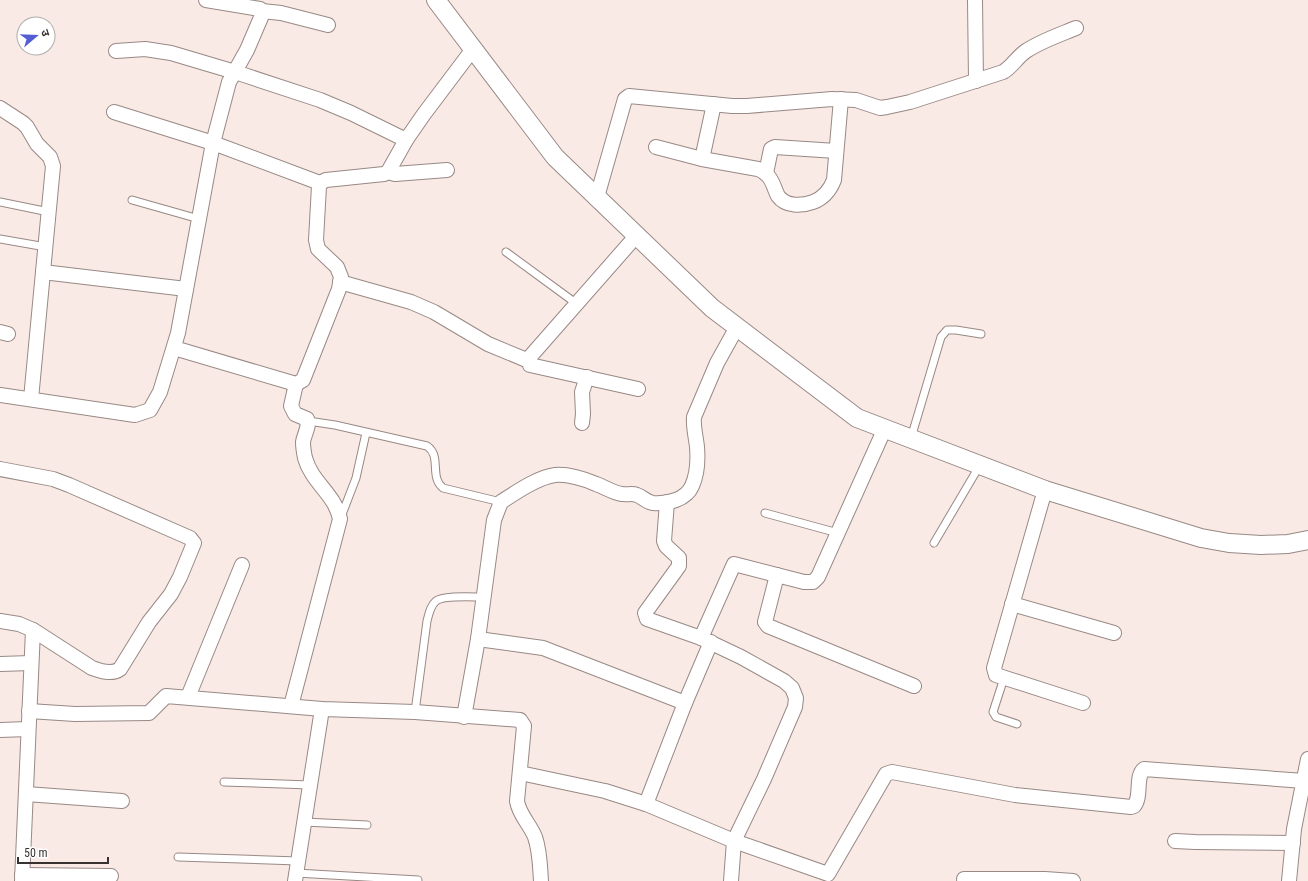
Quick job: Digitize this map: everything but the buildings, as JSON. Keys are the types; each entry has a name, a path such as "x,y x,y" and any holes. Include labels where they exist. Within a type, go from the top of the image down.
{"street":[{"path":"206,0 260,9 262,11 281,13 328,26"},
{"path":"436,0 555,157 712,308 857,418 1045,490 1201,538 1261,545 1288,544 1308,540"},
{"path":"975,0 976,81"},
{"path":"0,395 135,415 142,414 150,410 160,392 168,362 174,348 213,143 229,82 247,50 262,15 262,11"},
{"path":"596,196 626,97 632,96 746,106 841,99 856,100 880,108 887,107 910,102 1003,72 1008,69 1018,56 1026,51 1076,28"},
{"path":"116,51 146,49 171,53 235,72 326,103 351,113 406,140"},
{"path":"388,172 406,140 473,49"},
{"path":"656,147 702,159 758,169 766,173 779,197 785,202 799,205 808,204 825,195 831,188 834,180 841,99"},
{"path":"702,159 714,104"},
{"path":"0,108 23,123 32,134 37,144 52,161 53,166 31,399"},
{"path":"114,112 213,143 320,183 326,180 384,174 388,172 396,174 447,170"},
{"path":"766,173 771,149 775,147 836,151"},
{"path":"174,348 299,384 304,378 341,277 337,267 318,249 316,240 320,183"},
{"path":"529,361 637,235"},
{"path":"43,272 186,289"},
{"path":"340,282 411,302 434,312 488,344 529,361 530,365 638,389"},
{"path":"464,717 478,639 494,520 500,502 525,487 554,475 565,475 595,484 623,495 629,494 639,496 652,503 680,499 687,494 692,487 695,475 697,448 693,424 694,417 717,363 737,326"},
{"path":"582,423 582,392 587,377"},
{"path":"291,706 340,519 335,503 322,488 310,470 305,456 303,443 308,421 307,419 295,414 291,406 296,384"},
{"path":"646,804 685,703 734,564 804,582 813,582 818,577 885,428"},
{"path":"0,469 53,479 69,485 190,538 194,543 180,577 171,594 149,622 120,669 117,671 102,671 92,668 32,630 19,624 0,621"},
{"path":"1045,490 994,668 996,675 1083,703"},
{"path":"667,502 664,541 666,546 679,558 679,566 645,613 645,617 706,640 784,681 792,688 796,698 795,708 764,779 734,841 731,881"},
{"path":"188,697 242,565"},
{"path":"777,575 766,622 768,626 914,686"},
{"path":"1012,604 1114,633"},
{"path":"32,630 22,878 111,876"},
{"path":"478,639 543,648 685,703"},
{"path":"0,664 31,663"},
{"path":"29,711 75,714 149,713 166,696 322,709 415,712 522,721 524,726 517,801 520,811 537,843 541,881"},
{"path":"296,872 322,709"},
{"path":"0,730 28,729"},
{"path":"1289,881 1294,829 1308,759"},
{"path":"520,773 605,791 646,804 734,841 828,874 886,774 892,772 1015,795 1131,807 1137,802 1140,773 1144,769 1304,781"},
{"path":"26,794 122,801"},
{"path":"1175,840 1195,842 1293,843"},
{"path":"964,879 1073,881"}],"lane":[{"path":"132,200 199,218"},
{"path":"0,202 49,212"},
{"path":"0,239 46,247"},
{"path":"506,252 577,304"},
{"path":"911,438 941,337 947,330 981,334"},
{"path":"308,421 335,425 427,446 432,450 438,484 443,488 500,502"},
{"path":"340,519 356,478 366,433"},
{"path":"934,543 980,465"},
{"path":"765,513 838,533"},
{"path":"415,712 427,621 431,608 436,600 445,598 483,597"},
{"path":"1004,678 993,712 996,717 1017,724"},
{"path":"224,782 310,785"},
{"path":"304,822 367,825"},
{"path":"178,857 296,872 418,880"}]}
